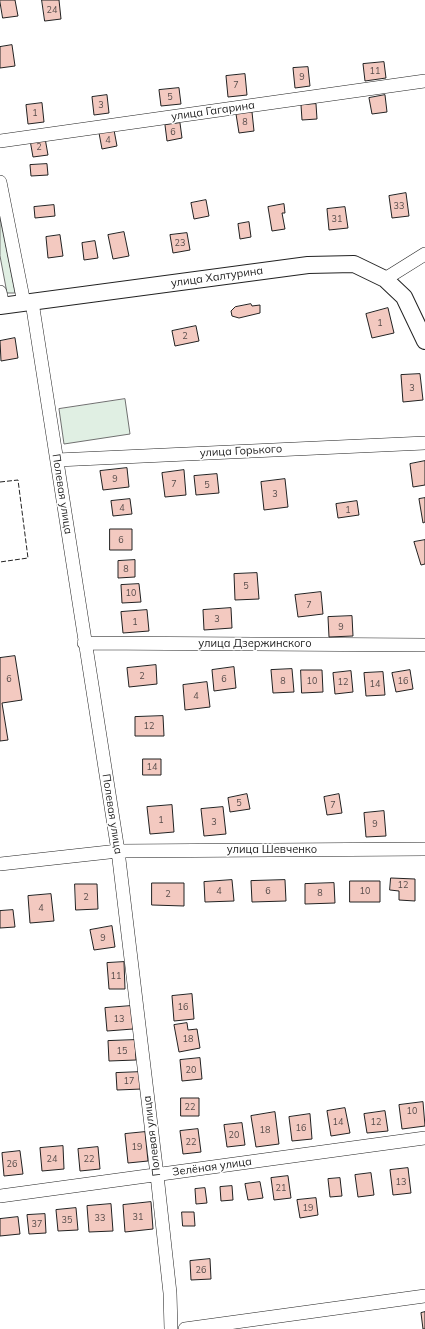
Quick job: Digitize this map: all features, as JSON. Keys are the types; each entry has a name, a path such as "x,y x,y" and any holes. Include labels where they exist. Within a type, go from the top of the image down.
{"main road":[{"name":"улица Халтурина","path":"1,301 28,302 308,265 354,264 385,279 404,297 425,341"}],"street":[{"name":"улица Гагарина","path":"0,141 425,81"},
{"name":"Полевая улица","path":"0,182 28,302 57,460 84,643 118,851 170,1293 171,1329"},
{"path":"385,279 425,254"},
{"name":"улица Горького","path":"57,460 425,443"},
{"name":"улица Дзержинского","path":"84,643 425,646"},
{"name":"улица Шевченко","path":"0,864 118,851 425,849"},
{"name":"Зелёная улица","path":"0,1196 425,1138"},
{"path":"185,1329 425,1296"}],"green space":[{"path":"0,218 15,293 7,293 0,256"},
{"path":"125,399 130,434 64,444 59,409"}],"building":[{"path":"0,0 15,0 18,16 3,18"},
{"path":"42,0 59,0 61,19 45,21"},
{"path":"12,45 15,66 0,68 0,47"},
{"path":"384,62 386,78 365,81 363,64"},
{"path":"308,67 310,86 295,88 293,68"},
{"path":"245,74 247,95 228,97 226,76"},
{"path":"179,88 181,104 161,106 159,90"},
{"path":"107,95 109,113 94,115 92,97"},
{"path":"385,95 387,112 372,114 369,98"},
{"path":"42,103 44,122 28,124 26,105"},
{"path":"316,104 317,119 302,120 301,105"},
{"path":"252,112 254,131 239,133 236,114"},
{"path":"180,123 182,138 167,141 165,125"},
{"path":"114,130 117,146 102,149 99,133"},
{"path":"45,138 48,155 33,157 30,140"},
{"path":"47,164 48,175 31,176 30,165"},
{"path":"406,193 409,216 392,218 389,196"},
{"path":"206,200 209,216 194,219 191,203"},
{"path":"284,204 285,213 282,213 285,229 272,231 268,207"},
{"path":"54,205 55,216 35,218 34,207"},
{"path":"345,207 348,228 329,230 327,209"},
{"path":"249,222 251,237 240,239 238,224"},
{"path":"124,232 129,256 113,259 108,235"},
{"path":"187,233 190,250 173,253 170,235"},
{"path":"60,235 63,256 48,258 46,237"},
{"path":"95,241 98,258 84,260 82,243"},
{"path":"251,304 252,306 260,305 260,313 239,318 232,316 231,311 235,307"},
{"path":"388,308 394,333 372,338 366,314"},
{"path":"196,326 199,341 175,346 172,331"},
{"path":"15,338 18,358 1,361 0,341"},
{"path":"420,374 423,400 403,402 401,375"},
{"path":"425,461 425,485 413,487 410,464"},
{"path":"127,468 129,487 103,490 100,471"},
{"path":"184,470 186,495 165,497 162,473"},
{"path":"217,474 219,493 196,495 194,476"},
{"path":"285,479 288,507 264,510 261,482"},
{"path":"425,498 425,522 423,523 419,499"},
{"path":"130,499 132,514 113,516 111,501"},
{"path":"357,501 359,515 338,518 336,504"},
{"path":"110,529 132,529 132,550 110,550"},
{"path":"425,540 425,564 421,565 414,542"},
{"path":"135,560 135,577 118,578 118,561"},
{"path":"257,573 259,599 235,600 234,574"},
{"path":"139,584 141,602 122,603 121,585"},
{"path":"321,592 323,614 298,617 295,595"},
{"path":"231,608 232,628 204,630 203,610"},
{"path":"147,610 149,631 123,633 121,612"},
{"path":"352,616 353,636 329,637 328,617"},
{"path":"15,656 22,700 2,703 8,740 0,741 0,658"},
{"path":"156,665 157,684 129,687 127,668"},
{"path":"234,667 236,688 214,691 212,670"},
{"path":"292,669 294,692 273,693 271,670"},
{"path":"301,670 322,670 323,692 302,693"},
{"path":"410,670 413,689 396,692 392,673"},
{"path":"351,671 353,692 335,694 333,673"},
{"path":"383,672 385,695 366,696 364,673"},
{"path":"207,682 210,707 185,710 183,685"},
{"path":"163,716 164,736 135,736 135,717"},
{"path":"143,759 161,759 161,775 143,775"},
{"path":"247,794 250,809 230,812 228,798"},
{"path":"339,794 342,813 327,815 324,797"},
{"path":"172,805 174,832 150,834 147,807"},
{"path":"223,807 226,834 204,836 201,809"},
{"path":"384,811 386,836 366,837 364,813"},
{"path":"391,878 415,879 415,901 399,900 399,891 390,890"},
{"path":"232,880 234,901 205,902 204,882"},
{"path":"285,880 286,901 252,902 251,881"},
{"path":"350,881 380,881 380,902 350,902"},
{"path":"152,883 184,883 184,906 152,905"},
{"path":"334,883 335,903 305,904 305,884"},
{"path":"75,884 97,884 98,909 76,910"},
{"path":"51,894 54,921 30,923 28,896"},
{"path":"13,910 15,927 0,928 0,911"},
{"path":"112,926 115,947 94,950 90,930"},
{"path":"124,962 125,989 109,989 107,963"},
{"path":"192,994 194,1019 174,1021 172,996"},
{"path":"131,1006 133,1029 107,1031 105,1008"},
{"path":"187,1023 188,1030 197,1029 200,1048 179,1052 174,1025"},
{"path":"135,1040 136,1060 109,1061 108,1041"},
{"path":"200,1058 202,1079 182,1081 180,1060"},
{"path":"141,1072 142,1089 117,1090 116,1073"},
{"path":"181,1098 199,1098 199,1116 181,1116"},
{"path":"423,1102 425,1126 402,1129 399,1105"},
{"path":"345,1108 350,1133 331,1136 327,1111"},
{"path":"385,1111 388,1131 367,1133 364,1114"},
{"path":"275,1112 279,1144 256,1147 251,1116"},
{"path":"310,1114 312,1139 292,1141 289,1117"},
{"path":"242,1123 245,1145 227,1147 224,1125"},
{"path":"198,1129 201,1152 183,1154 180,1131"},
{"path":"145,1132 148,1161 128,1163 125,1134"},
{"path":"63,1146 64,1169 42,1171 40,1148"},
{"path":"98,1147 100,1169 80,1171 78,1149"},
{"path":"20,1151 23,1174 4,1176 2,1153"},
{"path":"408,1168 411,1193 393,1195 390,1170"},
{"path":"371,1173 374,1195 358,1197 355,1175"},
{"path":"288,1176 291,1198 274,1200 271,1178"},
{"path":"340,1178 342,1196 330,1197 328,1179"},
{"path":"260,1182 263,1198 248,1200 245,1184"},
{"path":"232,1186 233,1200 221,1201 220,1187"},
{"path":"205,1188 207,1203 196,1204 195,1189"},
{"path":"316,1198 318,1215 300,1218 297,1200"},
{"path":"151,1202 153,1229 125,1232 123,1205"},
{"path":"111,1204 113,1231 89,1232 87,1206"},
{"path":"76,1208 78,1230 58,1231 56,1210"},
{"path":"182,1212 194,1212 195,1226 183,1226"},
{"path":"45,1214 46,1233 29,1234 27,1215"},
{"path":"18,1217 20,1234 0,1236 0,1219"},
{"path":"210,1259 211,1279 191,1280 190,1261"},
{"path":"425,1312 425,1329 423,1329 421,1313"}],"fence":[{"path":"0,482 18,480 28,558 0,562"}]}
